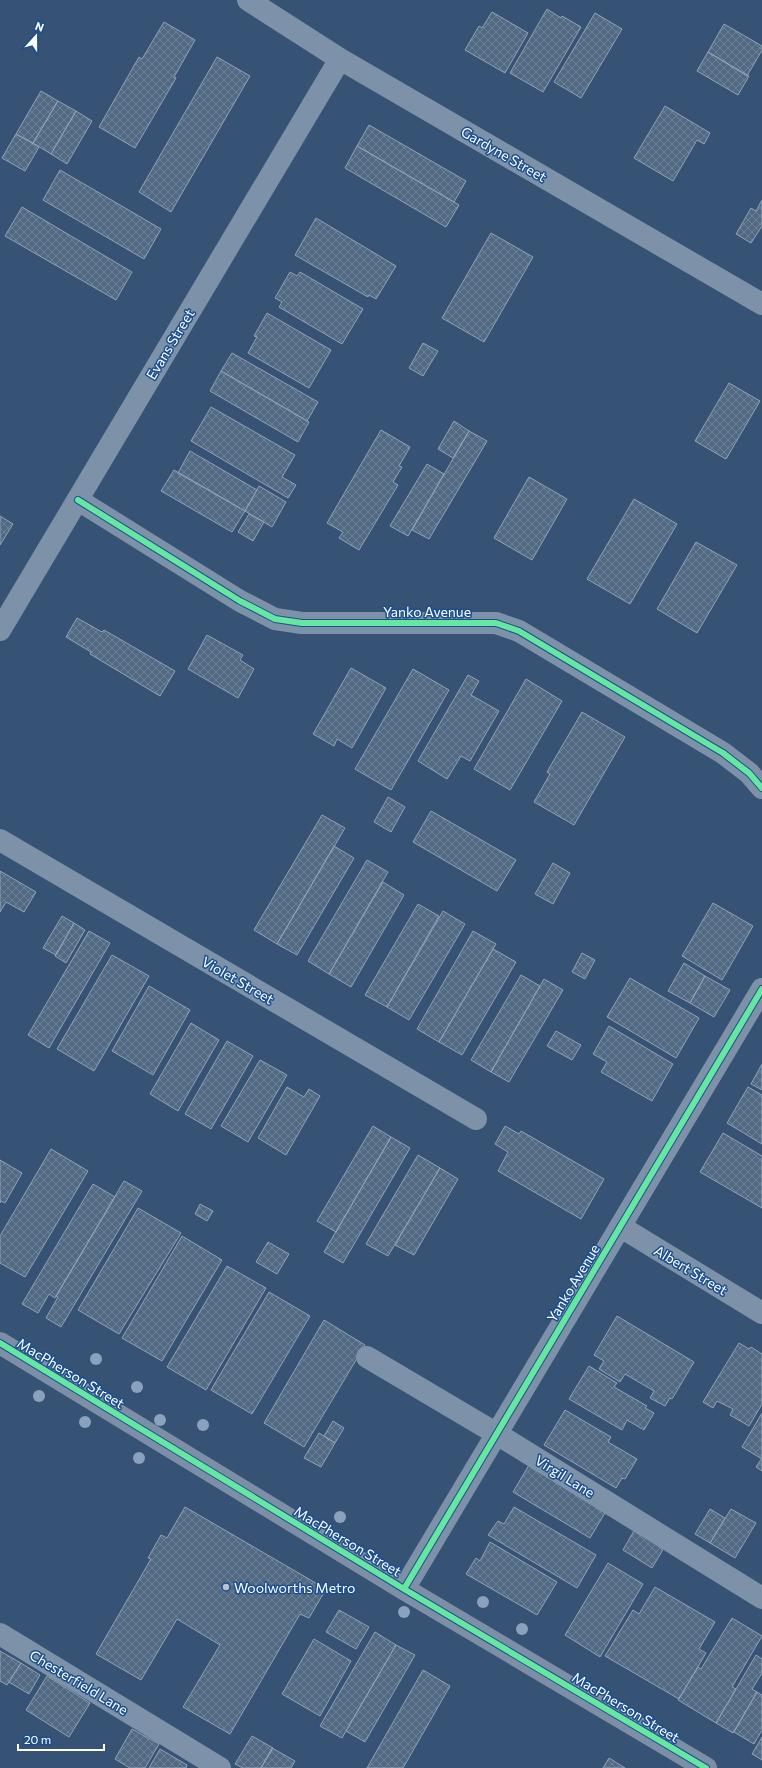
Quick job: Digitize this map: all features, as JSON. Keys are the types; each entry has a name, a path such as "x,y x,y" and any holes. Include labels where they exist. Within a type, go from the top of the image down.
{"main road":[{"name":"MacPherson Street","path":"0,1343 404,1589 706,1768"}],"street":[{"name":"Gardyne Street","path":"248,0 340,59 762,304"},
{"name":"Evans Street","path":"0,630 340,59"},
{"name":"Yanko Avenue","path":"78,500 240,601 275,619 302,623 496,623 519,631 723,753 749,773 762,788"},
{"name":"Violet Street","path":"0,840 476,1119"},
{"name":"Yanko Avenue","path":"404,1589 762,990"},
{"name":"Albert Street","path":"621,1227 762,1313"},
{"name":"Virgil Lane","path":"367,1357 497,1434 762,1598"},
{"name":"Chesterfield Lane","path":"0,1634 220,1768"}],"building":[{"path":"547,9 561,18 562,16 581,27 543,92 510,73"},
{"path":"492,12 528,33 505,73 465,50 479,26 482,28"},
{"path":"595,13 622,29 581,98 554,82"},
{"path":"164,22 195,40 174,77 176,78 135,148 99,127 139,57 142,59"},
{"path":"724,24 762,46 762,50 747,76 708,52"},
{"path":"708,52 749,76 738,95 697,71"},
{"path":"217,57 250,76 171,212 139,192"},
{"path":"41,91 58,101 33,143 16,134"},
{"path":"58,101 76,111 51,154 33,143"},
{"path":"665,106 710,133 704,144 697,140 673,181 634,158"},
{"path":"76,111 92,121 67,164 51,154"},
{"path":"369,125 466,181 454,202 357,146"},
{"path":"16,134 39,147 25,171 2,158"},
{"path":"357,146 459,205 446,227 345,168"},
{"path":"60,170 161,229 144,259 43,200"},
{"path":"762,200 762,226 751,243 736,234 751,208 756,211"},
{"path":"22,207 132,272 116,300 5,236"},
{"path":"316,218 396,266 376,299 369,295 368,297 295,255"},
{"path":"491,233 533,257 484,342 442,318"},
{"path":"290,272 297,276 300,272 363,309 342,344 279,307 282,302 275,298"},
{"path":"267,313 331,350 309,388 248,353 257,337 254,336"},
{"path":"423,343 438,351 423,376 409,368"},
{"path":"232,353 318,402 307,421 221,371"},
{"path":"221,371 309,422 298,442 210,391"},
{"path":"729,383 760,401 726,459 695,441"},
{"path":"211,407 295,455 282,477 296,485 288,498 191,441"},
{"path":"454,421 469,431 453,458 438,449"},
{"path":"381,430 410,447 399,466 402,467 393,482 398,485 359,550 339,538 343,532 327,523"},
{"path":"469,431 487,441 429,539 412,530"},
{"path":"190,451 257,490 245,511 178,473"},
{"path":"427,464 444,474 408,536 390,526"},
{"path":"174,470 245,511 232,532 161,491"},
{"path":"529,477 567,499 532,560 494,538"},
{"path":"259,486 286,502 272,527 245,511"},
{"path":"634,499 677,524 630,604 587,579"},
{"path":"249,514 264,522 253,541 238,532"},
{"path":"0,516 13,524 0,545"},
{"path":"696,542 737,565 697,633 657,609"},
{"path":"77,618 102,632 104,630 175,671 160,696 90,654 91,652 66,637"},
{"path":"207,635 243,655 240,660 254,669 238,698 188,669"},
{"path":"351,668 386,688 352,748 337,739 334,746 313,734"},
{"path":"413,669 449,690 391,790 355,769"},
{"path":"468,675 479,681 471,695 499,711 470,761 461,756 447,779 418,761"},
{"path":"526,679 562,701 510,790 474,769"},
{"path":"582,712 625,737 574,825 534,802 550,774 547,772"},
{"path":"388,797 405,807 391,832 374,822"},
{"path":"431,811 516,860 497,891 413,842"},
{"path":"322,815 345,828 277,944 254,930"},
{"path":"334,846 354,858 297,955 277,944"},
{"path":"367,860 388,872 329,974 308,961"},
{"path":"553,863 570,873 553,904 535,894"},
{"path":"0,871 36,892 24,912 6,902 0,912"},
{"path":"383,882 404,895 351,987 329,974"},
{"path":"713,903 753,926 722,980 682,956"},
{"path":"418,904 439,916 387,1007 365,995"},
{"path":"443,911 465,924 409,1020 387,1007"},
{"path":"62,916 74,923 56,955 43,948"},
{"path":"74,923 85,930 66,963 55,956"},
{"path":"89,931 110,943 49,1048 28,1035"},
{"path":"473,931 496,944 439,1042 417,1029"},
{"path":"493,949 516,962 462,1055 439,1042"},
{"path":"582,953 595,960 585,979 572,972"},
{"path":"112,955 149,976 94,1071 57,1049"},
{"path":"684,963 705,976 690,1003 668,991"},
{"path":"521,975 540,986 491,1072 471,1060"},
{"path":"705,976 730,990 714,1017 690,1003"},
{"path":"630,978 699,1018 676,1058 607,1017"},
{"path":"544,979 563,990 509,1082 491,1072"},
{"path":"149,986 190,1010 153,1075 112,1051"},
{"path":"191,1023 219,1040 178,1111 150,1094"},
{"path":"609,1026 673,1064 652,1101 601,1072 607,1062 593,1054"},
{"path":"556,1031 581,1045 572,1060 547,1046"},
{"path":"227,1041 253,1056 211,1129 185,1114"},
{"path":"260,1060 287,1075 248,1142 221,1126"},
{"path":"762,1064 762,1090 751,1084"},
{"path":"287,1087 304,1097 309,1089 320,1096 286,1155 258,1138"},
{"path":"748,1087 762,1095 762,1144 727,1123"},
{"path":"373,1126 391,1137 336,1232 317,1221"},
{"path":"505,1126 519,1134 521,1131 604,1179 581,1219 498,1171 508,1152 495,1144"},
{"path":"723,1133 762,1156 762,1208 700,1172"},
{"path":"391,1137 410,1148 343,1263 324,1252"},
{"path":"51,1149 88,1171 25,1277 0,1263 0,1236"},
{"path":"418,1155 440,1168 388,1256 366,1244"},
{"path":"0,1160 22,1173 5,1203 1,1201 0,1203"},
{"path":"440,1168 458,1179 414,1255 395,1245"},
{"path":"124,1181 142,1191 61,1327 46,1318 58,1297 56,1296"},
{"path":"93,1184 115,1197 55,1298 49,1294 38,1313 22,1304"},
{"path":"200,1204 213,1211 207,1221 195,1214"},
{"path":"138,1208 181,1233 119,1334 78,1310"},
{"path":"182,1236 222,1260 162,1361 122,1338"},
{"path":"268,1242 289,1254 277,1274 256,1262"},
{"path":"227,1266 266,1288 206,1390 167,1367"},
{"path":"269,1292 310,1316 252,1414 211,1390"},
{"path":"617,1316 694,1362 672,1399 670,1398 665,1406 650,1398 654,1391 625,1374 620,1382 599,1369 604,1361 594,1355"},
{"path":"324,1320 365,1345 304,1447 264,1423"},
{"path":"739,1343 749,1349 751,1347 762,1354 762,1404 749,1426 730,1415 733,1409 717,1401 713,1408 703,1402"},
{"path":"589,1366 617,1383 614,1387 647,1406 645,1408 654,1413 644,1430 627,1420 622,1430 569,1399"},
{"path":"565,1410 611,1437 608,1442 637,1459 625,1479 622,1478 616,1488 544,1445"},
{"path":"762,1413 762,1459 742,1447"},
{"path":"333,1421 344,1428 335,1443 324,1436"},
{"path":"319,1433 335,1443 321,1467 304,1458"},
{"path":"762,1458 762,1471 756,1467"},
{"path":"532,1460 609,1506 590,1538 513,1492"},
{"path":"185,1507 326,1589 309,1618 300,1614 230,1734 183,1707 220,1645 177,1619 141,1680 96,1654 151,1559 148,1558 161,1535 167,1538"},
{"path":"514,1507 596,1555 577,1588 488,1535 498,1521 504,1524"},
{"path":"710,1509 725,1518 710,1543 695,1534"},
{"path":"731,1509 756,1523 735,1558 710,1543"},
{"path":"635,1529 665,1546 652,1568 623,1550"},
{"path":"490,1542 557,1582 537,1615 466,1574 476,1558 480,1561"},
{"path":"608,1563 643,1584 600,1657 565,1635"},
{"path":"655,1587 715,1622 699,1649 706,1653 679,1699 605,1656 633,1610 639,1614"},
{"path":"339,1610 369,1627 356,1649 326,1632"},
{"path":"732,1618 762,1636 732,1687 736,1689 716,1723 678,1700 698,1667 701,1669"},
{"path":"375,1632 396,1645 342,1738 320,1726"},
{"path":"314,1639 351,1661 320,1716 282,1694"},
{"path":"396,1645 415,1655 365,1742 346,1731"},
{"path":"0,1651 21,1663 7,1685 0,1681"},
{"path":"756,1655 762,1659 762,1673 752,1689 757,1692 733,1733 716,1723"},
{"path":"21,1663 40,1675 29,1694 9,1682"},
{"path":"423,1670 450,1686 403,1768 367,1768"},
{"path":"47,1676 90,1703 69,1737 26,1710"},
{"path":"757,1692 762,1695 762,1730 754,1744 734,1732"},
{"path":"132,1729 159,1744 145,1768 130,1768 115,1759"},
{"path":"252,1736 273,1748 261,1768 243,1768 235,1764"},
{"path":"762,1737 762,1760 752,1754"},
{"path":"272,1748 295,1761 291,1768 261,1768"},
{"path":"160,1749 187,1765 186,1768 149,1768"},
{"path":"609,1758 625,1768 603,1768"}],"cycle path":[{"path":"78,500 240,601 275,619 302,623 496,623 519,631 723,753 749,773 762,788"},
{"path":"404,1589 762,989"},
{"path":"0,1343 404,1589 706,1768"}],"place":[{"name":"Woolworths Metro","path":"226,1587"}]}
